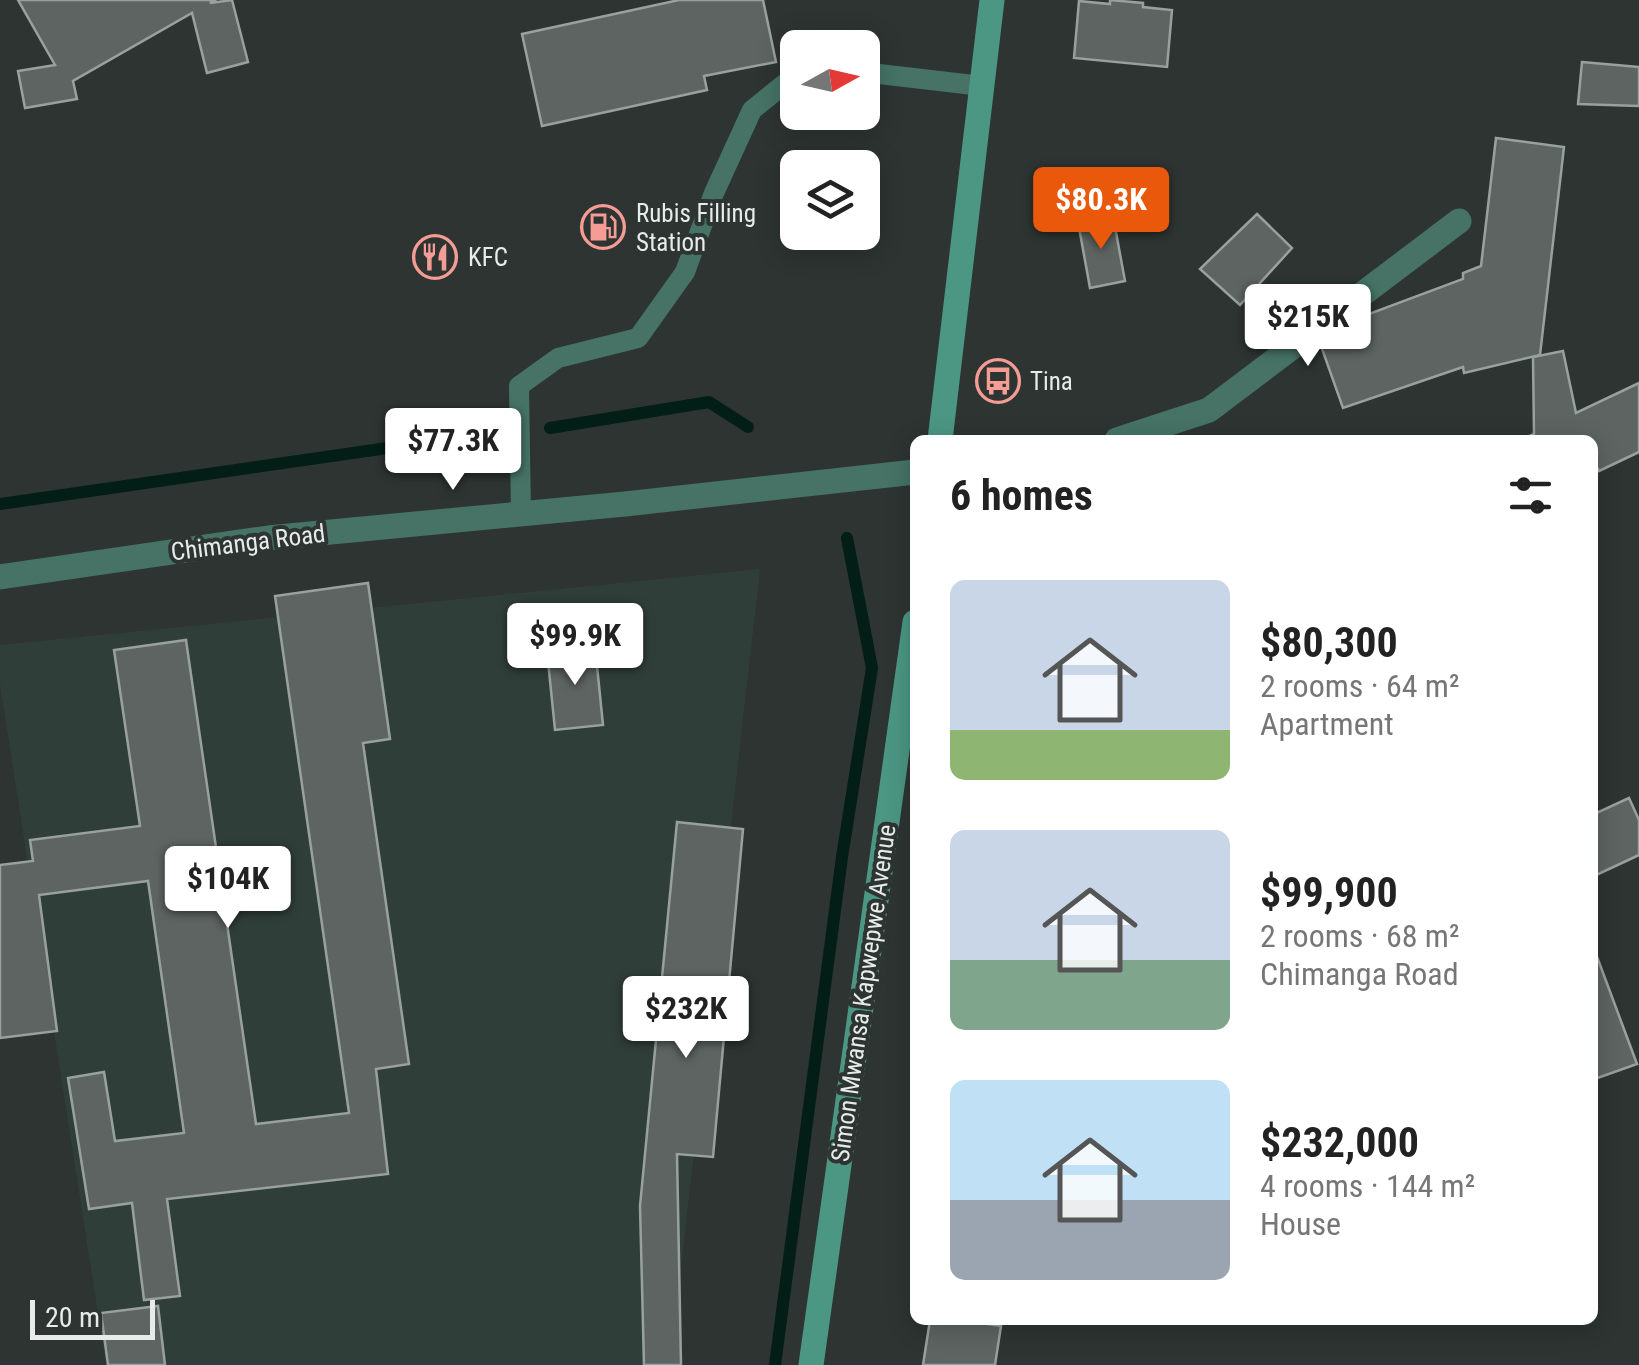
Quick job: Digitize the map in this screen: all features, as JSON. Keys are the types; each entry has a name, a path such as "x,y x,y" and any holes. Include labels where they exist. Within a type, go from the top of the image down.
{"main road":[{"path":"941,435 992,0"},
{"name":"Simon Mwansa Kapwepwe Avenue","path":"811,1365 910,658"}],"street":[{"path":"1132,435 1209,410 1459,221"},
{"name":"Chimanga Road","path":"0,577 268,538 910,473"}],"lane":[{"path":"880,74 982,86"},
{"path":"521,514 519,386 558,358 638,338 685,272 714,193 752,110 780,88"}],"shaded area":[{"path":"760,569 670,1365 106,1365 0,684 0,645"}],"building":[{"path":"18,0 232,0 248,62 207,73 192,13 73,81 77,99 25,108 18,71 55,65"},
{"path":"679,0 763,0 776,62 704,76 707,90 542,126 522,34"},
{"path":"1110,0 1172,10 1167,67 1074,58 1079,1 1110,4"},
{"path":"1582,62 1639,67 1639,106 1578,104"},
{"path":"1496,138 1564,147 1540,355 1464,373 1463,367 1343,408 1321,346 1358,318 1463,279 1463,273 1481,266"},
{"path":"1257,214 1292,248 1240,305 1200,269"},
{"path":"1113,216 1125,281 1090,288 1078,222"},
{"path":"1563,351 1576,413 1639,383 1639,452 1599,471 1598,435 1532,435 1533,357"},
{"path":"368,583 390,739 363,743 409,1064 376,1069 388,1174 167,1199 180,1296 144,1300 132,1203 89,1209 68,1078 104,1072 115,1141 184,1133 148,881 39,895 57,1031 0,1038 0,865 33,861 30,840 140,826 114,650 186,640 256,1124 349,1113 275,596"},
{"path":"595,646 603,725 555,730 547,651"},
{"path":"1629,798 1639,820 1639,855 1598,874 1598,812"},
{"path":"677,822 743,829 713,1157 677,1154 681,1365 644,1365 640,1206"},
{"path":"1598,959 1637,1064 1598,1078"},
{"path":"158,1306 165,1365 108,1365 101,1313"},
{"path":"929,1325 1001,1326 995,1365 923,1365"}],"waterway":[{"path":"550,428 709,402 748,427"},
{"path":"0,504 450,439"},
{"path":"775,1365 842,857 872,668 847,538"}],"place":[{"name":"Rubis Filling Station","path":"603,227"},
{"name":"KFC","path":"435,257"},
{"name":"Tina","path":"998,381"}]}
